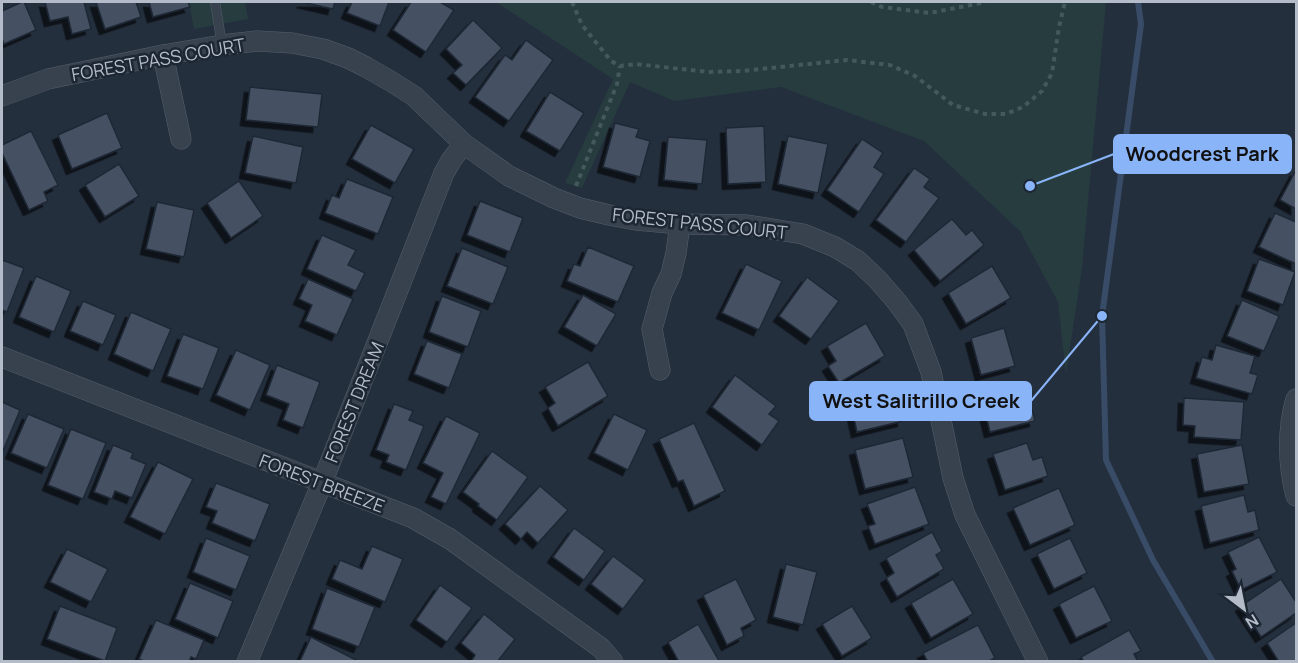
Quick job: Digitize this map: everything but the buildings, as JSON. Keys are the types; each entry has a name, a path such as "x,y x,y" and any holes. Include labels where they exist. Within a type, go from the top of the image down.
{"street":[{"name":"FOREST PASS COURT","path":"2,96 48,79 163,55 257,41 292,43 323,49 366,67 414,96 464,144 509,176 530,188 569,204 627,219 680,224 747,225 803,234 835,247 858,261 878,280 913,324 931,372 953,478 965,515 1038,662"},
{"path":"163,55 181,139"},
{"name":"FOREST DREAM","path":"247,662 322,483 444,173 464,144"},
{"path":"660,370 652,329 662,293 671,274 680,224"},
{"name":"FOREST BREEZE","path":"2,357 413,518 450,539 601,648 614,662"},
{"path":"1296,399 1292,415 1290,449 1292,479 1296,496"}],"lane":[{"path":"215,2 222,45"}],"path":[{"path":"572,2 582,25 611,61 620,66 636,64 708,72 742,71 847,60 891,65 915,76 953,105 985,114 1006,114 1023,107 1042,91 1052,73 1065,2"},
{"path":"871,2 882,7 930,13 987,2"},
{"path":"569,204 617,84 620,66"}],"green space":[{"path":"189,2 245,2 248,19 194,29"},
{"path":"496,2 1106,2 1082,268 1066,374 1058,302 1020,231 924,141 781,87 674,101 630,82 582,188 565,183 613,79"}],"waterway":[{"path":"1138,2 1141,24 1102,316 1106,460 1153,560 1213,662"}],"place":[{"name":"Woodcrest Park","path":"1030,186"},
{"name":"West Salitrillo Creek","path":"1102,316"}]}
